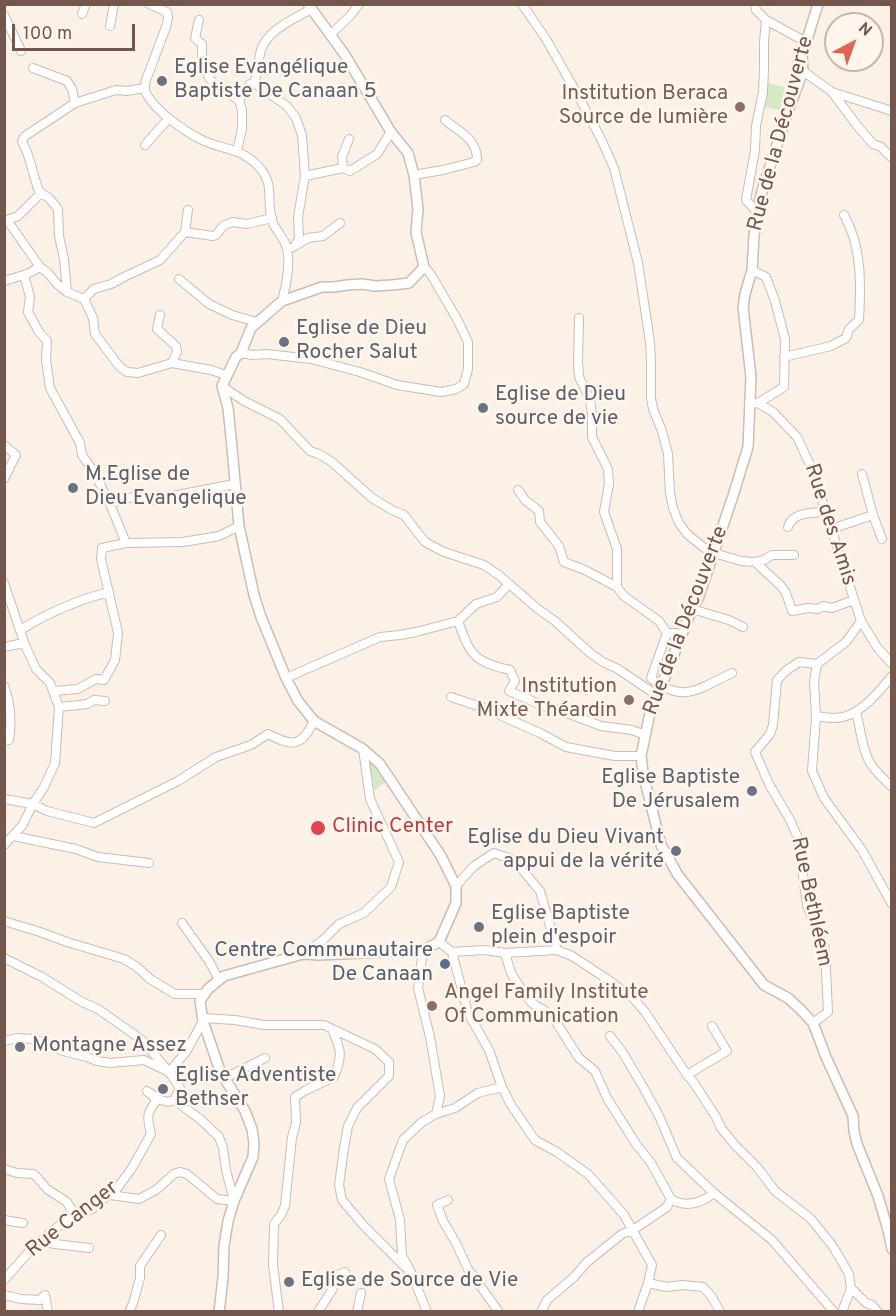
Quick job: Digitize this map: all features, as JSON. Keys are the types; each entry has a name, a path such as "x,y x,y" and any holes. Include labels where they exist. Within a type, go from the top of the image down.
{"street":[{"path":"82,14 86,4"},
{"path":"110,26 114,4"},
{"path":"149,4 167,12 168,18 146,80 146,93 169,118 202,140 237,151 252,159 262,169 270,188 269,211 287,250 288,270 282,301"},
{"path":"330,35 359,4"},
{"path":"522,4 546,39 580,99 614,168 638,263 650,342 651,398 668,454 670,493 679,523 694,541 714,553 741,561 755,562 772,555 794,555"},
{"path":"755,4 756,10 766,20 806,42"},
{"name":"Rue de la Découverte","path":"818,4 802,56 803,71 762,190 757,212 752,270 743,307 753,403 748,447 698,599 649,717 641,756 661,845 678,875 764,985 788,998 813,1023 853,1116 857,1144 878,1196 891,1250"},
{"path":"241,353 311,359 397,385 441,392 456,389 464,384 468,369 468,342 458,319 424,267 416,232 418,209 414,175 408,153 391,132 345,55 309,7 271,33 264,43 254,83"},
{"path":"4,15 21,51"},
{"path":"757,212 746,201 762,96 766,20"},
{"path":"200,21 195,38 202,44 202,61 205,72 215,86 239,100 242,110 242,129 237,151"},
{"path":"33,68 70,83 75,103"},
{"path":"803,71 832,92 873,144 881,147 891,158"},
{"path":"239,100 250,83 254,83"},
{"path":"254,83 287,106 296,118 302,135 305,176 298,217 298,238 295,246"},
{"path":"67,292 59,236 58,209 50,198 40,193 22,141 25,136 75,103 116,90 145,88"},
{"path":"832,92 891,111"},
{"path":"146,145 169,118"},
{"path":"414,175 444,170 477,160 473,142 445,120"},
{"path":"305,176 344,168 350,171 376,154 391,132"},
{"path":"344,168 342,157 350,139"},
{"path":"40,193 18,216 5,220 40,267 67,292 84,299 93,318 95,334 119,366 127,372 138,373 172,363 226,375 230,371"},
{"path":"84,299 94,289 111,284 160,260 185,232 188,210"},
{"path":"784,357 831,346 846,338 849,329 859,320 860,294 855,244 844,215"},
{"path":"185,232 213,236 223,226 232,222 247,224 272,218"},
{"path":"287,250 308,238 323,236 340,223"},
{"path":"4,280 24,275 40,267"},
{"path":"219,1311 228,1221 253,1157 254,1143 252,1129 245,1111 220,1071 203,1020 200,1001 204,994 224,976 303,954 423,950 439,942 456,903 456,886 441,856 380,764 363,749 314,721 298,701 286,678 254,595 239,526 228,408 222,386 236,357 241,353 251,328 282,301 322,287 409,283 424,267"},
{"path":"752,270 766,277 775,301 784,339 784,387 753,403"},
{"path":"24,275 30,297 28,312 47,341 46,360 50,388 80,443 82,455 94,472 110,504 126,543"},
{"path":"180,279 209,304 232,315 257,322"},
{"path":"160,315 157,329 176,346 177,352 172,363"},
{"path":"579,318 579,377 590,399 592,436 608,469 609,484 604,512 617,549 617,587"},
{"path":"222,386 244,401 280,419 310,451 332,462 372,498 404,515 425,542 444,552 484,565 603,662 660,692 686,693 732,673"},
{"name":"Rue des Amis","path":"753,403 773,412 796,437 812,469 861,621 891,664"},
{"path":"4,445 16,455 4,479"},
{"path":"862,474 882,539"},
{"path":"110,504 130,497 139,496 151,500 235,484"},
{"path":"518,490 525,500 538,511 540,522 559,546 564,562 617,587 624,596 659,621 667,633"},
{"path":"788,527 789,521 798,515 825,512"},
{"path":"831,529 873,515"},
{"path":"54,691 78,689 96,679 104,680 115,660 118,633 101,559 102,548 126,543 183,542 219,536 239,526"},
{"path":"755,562 781,586 792,611 818,609 823,606 832,608 854,600"},
{"path":"4,583 25,645 36,669 50,683 60,707 56,763 22,826 4,845"},
{"path":"286,678 380,637 408,634 458,621 476,604 497,597 509,584"},
{"path":"20,630 65,606 109,592"},
{"path":"692,609 729,620 743,627"},
{"path":"458,621 471,651 481,661 490,666 510,670 515,681 509,691 551,709 601,726 632,730 645,735"},
{"name":"Rue Bethléem","path":"813,1023 828,1012 825,950 807,905 798,838 755,752 770,734 773,725 777,680 799,663 816,664 846,642 861,621"},
{"path":"660,692 651,678 667,633"},
{"path":"667,633 676,633 682,637"},
{"path":"4,647 25,645"},
{"path":"816,664 814,681 816,716 812,771 824,798 862,850 891,904"},
{"path":"816,716 837,718 856,713 891,676"},
{"path":"4,686 9,700 12,725 9,740"},
{"path":"451,697 484,708 566,747 615,756 641,756"},
{"path":"60,707 87,704 94,700 105,701"},
{"path":"856,713 869,762 891,787"},
{"path":"4,799 33,804 47,811 94,823 178,781 216,757 251,745 268,734 284,742 292,743 299,740 306,736 314,721"},
{"path":"303,954 323,940 339,924 364,913 384,894 391,887 399,862 370,799 363,749"},
{"path":"13,836 98,856 149,863"},
{"path":"456,886 474,866 494,853 513,860 540,891 557,950"},
{"path":"4,921 124,959 175,994 204,994"},
{"path":"182,923 219,980"},
{"path":"439,942 452,952 468,1013 489,1050 511,1105 535,1140 588,1174 624,1215 652,1265 638,1311"},
{"path":"423,950 418,988 430,1037 440,1095 436,1114"},
{"path":"452,952 485,950 505,953 557,950 572,956 633,998 694,1083 721,1128 757,1167 775,1191 810,1218 841,1260 849,1274 851,1288 842,1311"},
{"path":"505,953 511,973 525,995 556,1022 579,1058 595,1071 607,1098 651,1163 671,1199 679,1204 694,1204 714,1193"},
{"path":"4,958 98,1009 142,1040 180,1088 174,1100 200,1119 219,1137 234,1201"},
{"path":"169,1072 186,1052 203,1020"},
{"path":"203,1020 235,1020 264,1025 324,1025 375,1049 387,1059 390,1064 389,1076 357,1108 348,1126 339,1185 342,1200 364,1226 411,1272"},
{"path":"687,1076 727,1051 712,1026"},
{"path":"279,1311 273,1265 274,1224 285,1206 292,1137 296,1124 295,1097 334,1077 339,1062 340,1048 331,1028"},
{"path":"610,1036 648,1095 677,1158 714,1193 772,1240 834,1311"},
{"path":"4,1041 17,1038 34,1039 97,1061 110,1063 144,1060 169,1072"},
{"path":"225,1078 265,1058"},
{"path":"427,1311 402,1256 400,1220 389,1179 403,1140 422,1122 436,1114 455,1108 478,1093 502,1087"},
{"name":"Rue Canger","path":"4,1281 35,1245 74,1214 93,1209 116,1190 132,1168 151,1134 147,1120 148,1110 157,1100 147,1091 161,1100 168,1102 174,1100"},
{"path":"4,1169 17,1173 34,1174 47,1189 67,1202 74,1214"},
{"path":"107,1196 139,1199 156,1190 174,1174 180,1172 187,1174 217,1199 234,1201"},
{"path":"541,1311 547,1300 574,1277 586,1263 622,1234 633,1230 667,1208 671,1199"},
{"path":"448,1200 437,1205 443,1221 474,1278 499,1311"},
{"path":"4,1220 23,1223"},
{"path":"129,1311 140,1278 140,1266 161,1235"},
{"path":"41,1241 89,1248"},
{"path":"318,1311 332,1290 338,1275 345,1272"},
{"path":"648,1283 667,1287 682,1285 703,1287 720,1311"},
{"path":"851,1288 878,1311"},
{"path":"357,1311 361,1293"},
{"path":"4,1295 39,1300 45,1296 48,1311"}],"green space":[{"path":"768,83 785,87 780,110 764,107"},
{"path":"368,757 391,782 384,783 374,791"}],"place":[{"name":"Eglise Evangélique Baptiste De Canaan 5","path":"162,81"},
{"name":"Institution Beraca Source de lumière","path":"740,107"},
{"name":"Eglise de Dieu Rocher Salut","path":"284,342"},
{"name":"Eglise de Dieu source de vie","path":"483,408"},
{"name":"M.Eglise de Dieu Evangelique","path":"73,488"},
{"name":"Institution Mixte Théardin","path":"629,700"},
{"name":"Eglise Baptiste De Jérusalem","path":"752,791"},
{"name":"Clinic Center","path":"318,828"},
{"name":"Eglise du Dieu Vivant appui de la vérité","path":"676,851"},
{"name":"Eglise Baptiste plein d'espoir","path":"479,927"},
{"name":"Centre Communautaire De Canaan","path":"445,964"},
{"name":"Angel Family Institute Of Communication","path":"432,1006"},
{"name":"Montagne Assez","path":"20,1047"},
{"name":"Eglise Adventiste Bethser","path":"163,1089"},
{"name":"Eglise de Source de Vie","path":"289,1282"}]}
